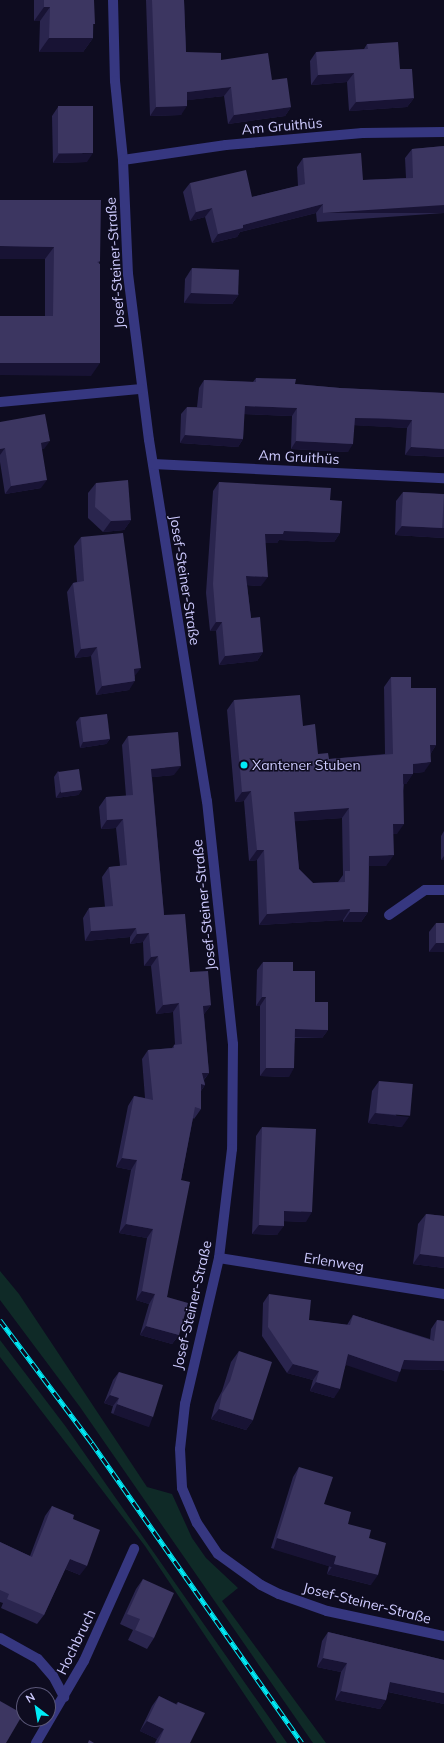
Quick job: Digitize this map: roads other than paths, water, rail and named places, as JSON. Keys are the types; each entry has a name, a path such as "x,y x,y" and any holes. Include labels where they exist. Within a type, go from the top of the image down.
{"street":[{"name":"Josef-Steiner-Straße","path":"113,0 115,81 123,160 128,274 153,464 206,801 233,1044 232,1149 219,1258 189,1380 182,1427 182,1488 197,1523 218,1554 231,1565 279,1594 327,1611 444,1636"},
{"name":"Am Gruithüs","path":"123,160 226,145 362,133 444,132"},
{"path":"0,402 142,389"},
{"name":"Am Gruithüs","path":"153,464 444,478"},
{"path":"389,915 425,890 444,890"},
{"name":"Erlenweg","path":"219,1258 444,1294"},
{"name":"Hochbruch","path":"36,1743 84,1661 134,1549"},
{"path":"0,1638 38,1659 53,1676 64,1697"}],"railway":[{"path":"0,1320 92,1443 302,1743"}],"place":[{"name":"Xantener Stuben","path":"244,765"}]}
